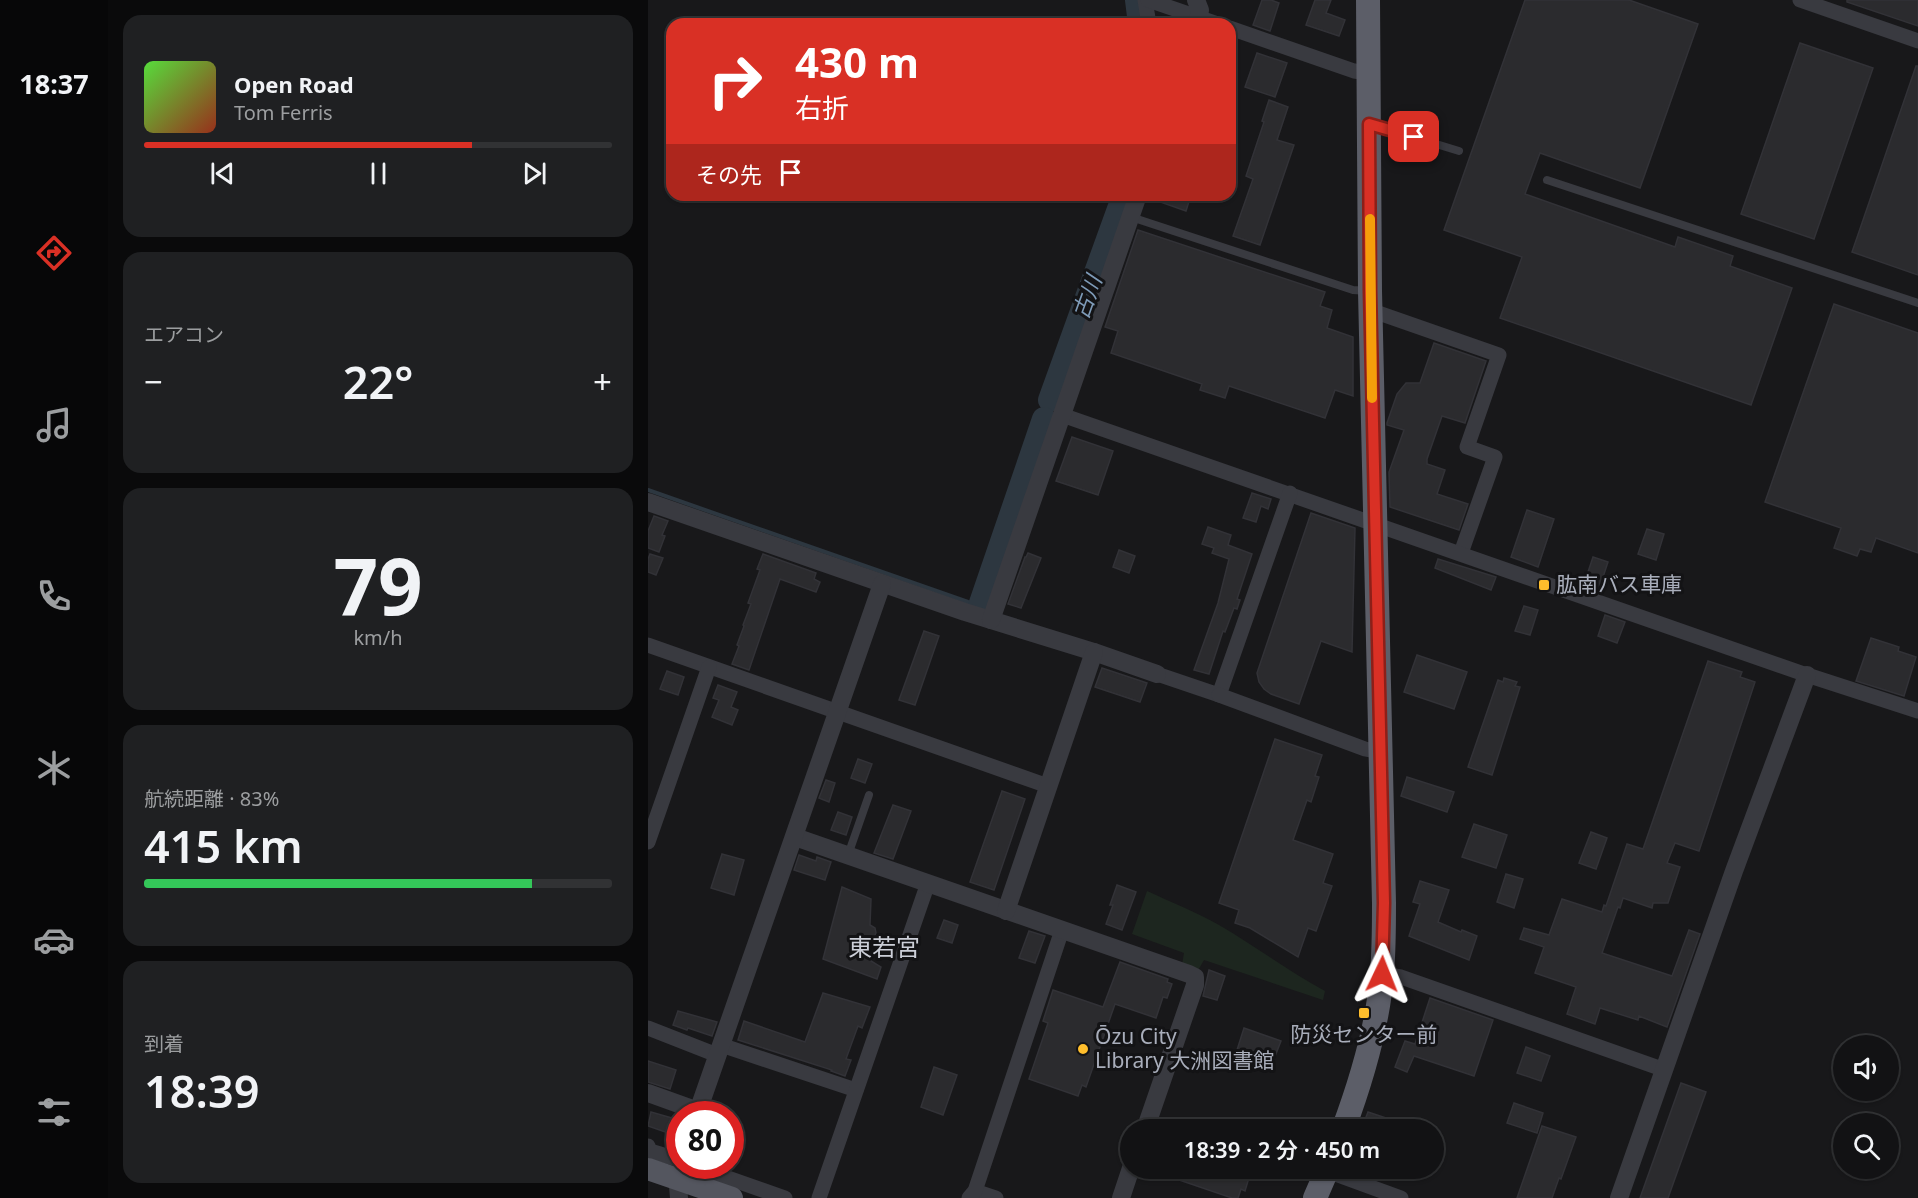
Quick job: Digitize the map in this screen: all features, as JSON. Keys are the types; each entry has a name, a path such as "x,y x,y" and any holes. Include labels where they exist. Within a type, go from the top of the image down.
{"highway":[{"path":"1347,1119 1358,1092 1372,1036 1382,974 1384,903 1370,301 1368,0"},
{"path":"1315,1198 1323,1179"}],"main road":[{"path":"648,1169 732,1198"}],"street":[{"path":"1148,18 1147,0 1197,14"},
{"path":"1800,0 1918,41"},
{"path":"1236,30 1354,71 1368,73"},
{"path":"991,620 1136,201"},
{"path":"1370,301 1499,355 1467,447 1495,457 1461,553"},
{"path":"1062,415 1807,675 1918,711"},
{"path":"1219,695 1290,493"},
{"path":"648,502 882,584 1219,695 1365,749 1381,752"},
{"path":"701,1101 882,584"},
{"path":"648,645 1048,786"},
{"path":"1006,911 1094,652"},
{"path":"648,842 709,667"},
{"path":"1619,1198 1734,870 1807,675"},
{"path":"795,837 1195,977 1195,985 1149,1119"},
{"path":"819,1198 928,883"},
{"path":"996,1198 972,1195 1062,930"},
{"path":"1382,974 1401,977 1665,1070"},
{"path":"648,1028 856,1090"},
{"path":"648,1093 668,1101"},
{"path":"648,1146 650,1151 666,1156"},
{"path":"679,1179 679,1198"},
{"path":"731,1179 785,1198"},
{"path":"1121,1198 1127,1179"},
{"path":"1351,1179 1401,1198"}],"lane":[{"path":"1369,124 1459,151"},
{"path":"1547,180 1918,303"},
{"path":"1131,217 1353,290 1370,301"},
{"path":"848,855 869,795"}],"shaded area":[{"path":"1147,891 1232,933 1325,991 1323,1000 1204,960 1196,974 1182,965 1184,953 1132,934"}],"building":[{"path":"1262,0 1279,3 1270,31 1253,25"},
{"path":"1315,0 1331,0 1326,13 1345,20 1339,36 1306,25"},
{"path":"1525,0 1629,0 1698,24 1640,188 1540,153 1525,194 1675,247 1678,237 1733,256 1730,266 1792,288 1751,405 1500,318 1522,257 1444,230"},
{"path":"1847,0 1918,0 1918,26 1847,2"},
{"path":"1800,43 1873,68 1814,239 1741,214"},
{"path":"1257,53 1287,63 1275,97 1245,87"},
{"path":"1916,66 1918,66 1918,275 1852,252"},
{"path":"1269,100 1288,107 1277,140 1294,145 1260,245 1233,236 1253,179 1246,176"},
{"path":"1158,201 1189,201 1186,211"},
{"path":"1138,230 1325,292 1320,306 1332,310 1327,328 1353,337 1353,396 1335,390 1325,418 1229,386 1225,398 1200,390 1202,384 1111,353 1118,331 1105,327"},
{"path":"1834,304 1918,333 1918,553 1876,538 1871,552 1860,549 1857,556 1834,548 1841,528 1765,502"},
{"path":"1434,343 1486,361 1465,423 1442,416 1427,459 1427,464 1445,470 1437,494 1468,504 1459,530 1390,507 1389,472 1404,430 1387,425 1387,423 1397,394 1406,383 1420,383"},
{"path":"1072,437 1113,451 1098,495 1056,481"},
{"path":"1252,493 1271,499 1268,509 1261,506 1256,522 1243,518"},
{"path":"1527,510 1554,519 1538,567 1511,557"},
{"path":"1311,513 1355,528 1352,652 1321,641 1299,704 1271,694 1264,689 1257,673"},
{"path":"654,516 668,521 662,535 665,536 659,552 648,548 648,531"},
{"path":"1208,527 1231,535 1228,545 1252,554 1237,599 1240,600 1237,609 1234,608 1225,632 1223,631 1209,674 1194,670 1218,603 1229,559 1212,553 1214,548 1202,544"},
{"path":"1647,529 1664,534 1656,560 1638,554"},
{"path":"1119,550 1135,556 1129,573 1113,567"},
{"path":"1028,553 1041,558 1021,608 1008,604"},
{"path":"650,554 663,558 656,575 648,572"},
{"path":"763,554 816,573 814,579 820,582 816,592 780,579 749,670 732,664 751,604 748,603 760,570 757,569"},
{"path":"1593,557 1608,562 1599,589 1584,584"},
{"path":"1438,559 1496,577 1491,590 1435,568"},
{"path":"1524,606 1538,610 1530,635 1515,631"},
{"path":"1605,615 1625,622 1617,643 1598,636"},
{"path":"924,631 939,636 915,705 899,700"},
{"path":"1871,638 1899,647 1898,651 1916,657 1904,696 1856,681"},
{"path":"1417,655 1467,672 1454,709 1404,692"},
{"path":"1708,661 1742,672 1740,677 1755,682 1699,851 1675,843 1667,863 1680,867 1668,903 1653,903 1652,908 1623,898 1602,953 1672,976 1689,930 1700,934 1667,1027 1639,1016 1638,1020 1600,1008 1595,1024 1567,1014 1576,987 1535,973 1544,947 1520,939 1524,928 1549,935 1562,899 1602,912 1627,844 1643,849"},
{"path":"1102,668 1147,683 1140,702 1095,687"},
{"path":"667,671 684,677 678,695 660,689"},
{"path":"1504,678 1517,682 1515,686 1520,687 1492,775 1468,767 1498,680 1503,682"},
{"path":"718,685 737,692 731,707 738,710 732,725 712,717 719,700 713,698"},
{"path":"1275,739 1322,755 1315,776 1319,777 1311,802 1307,800 1293,840 1333,854 1323,883 1332,886 1316,931 1308,928 1298,957 1250,928 1235,923 1239,910 1219,903"},
{"path":"858,759 872,764 865,783 851,778"},
{"path":"1407,777 1454,792 1447,812 1401,796"},
{"path":"826,780 835,783 829,802 819,798"},
{"path":"1002,791 1025,799 994,890 970,882"},
{"path":"893,805 911,811 893,859 874,853"},
{"path":"838,812 852,817 846,835 831,830"},
{"path":"1474,824 1507,835 1496,868 1462,857"},
{"path":"1591,832 1607,838 1596,869 1579,863"},
{"path":"722,854 744,860 734,895 711,888"},
{"path":"799,855 816,861 817,857 831,862 825,880 794,870"},
{"path":"1506,874 1523,879 1514,908 1497,902"},
{"path":"1420,881 1449,890 1438,922 1477,936 1469,960 1409,936 1420,904 1413,902"},
{"path":"1117,885 1136,892 1122,930 1106,924"},
{"path":"842,887 871,899 870,925 875,928 876,933 870,945 871,961 881,967 877,979 823,959"},
{"path":"944,920 958,925 952,943 937,938"},
{"path":"1029,931 1045,936 1035,963 1019,958"},
{"path":"1120,962 1168,979 1167,982 1172,984 1167,998 1163,997 1156,1018 1115,1004 1086,1087 1082,1085 1078,1096 1029,1079 1048,1023 1043,1021 1053,990 1103,1007"},
{"path":"1209,970 1225,976 1217,1000 1203,996"},
{"path":"823,993 870,1007 862,1028 858,1026 846,1059 851,1060 845,1076 738,1040 744,1021 805,1042"},
{"path":"1430,998 1493,1020 1474,1076 1414,1056 1407,1072 1395,1067 1405,1041 1415,1044"},
{"path":"678,1011 717,1022 712,1036 673,1025"},
{"path":"1244,1028 1281,1041 1274,1059 1237,1050"},
{"path":"1526,1047 1550,1056 1541,1081 1517,1073"},
{"path":"648,1061 676,1070 670,1089 648,1082"},
{"path":"934,1067 957,1075 943,1115 921,1107"},
{"path":"1681,1083 1706,1092 1668,1198 1640,1198"},
{"path":"1514,1103 1543,1113 1537,1133 1507,1123"},
{"path":"651,1112 666,1116 666,1132 648,1126"},
{"path":"1368,1112 1389,1119 1365,1119"},
{"path":"1542,1126 1576,1137 1552,1198 1517,1198"},
{"path":"1176,1179 1249,1179 1245,1191 1241,1189 1238,1198"}],"waterway":[{"name":"古川","path":"1137,0 1139,18"},
{"name":"古川","path":"1050,400 1122,201"},
{"name":"古川","path":"981,603 1044,419"},
{"path":"648,490 968,602 981,603"}],"slow traffic":[{"path":"1370,219 1372,398"}],"place":[{"name":"肱南バス車庫","path":"1544,585"},
{"name":"防災センター前","path":"1364,1013"},
{"name":"Ōzu City Library 大洲図書館","path":"1083,1049"}],"district":[{"name":"東若宮","path":"884,948"}],"route":[{"path":"1382,974 1384,903 1370,291 1369,124 1414,137"}]}
